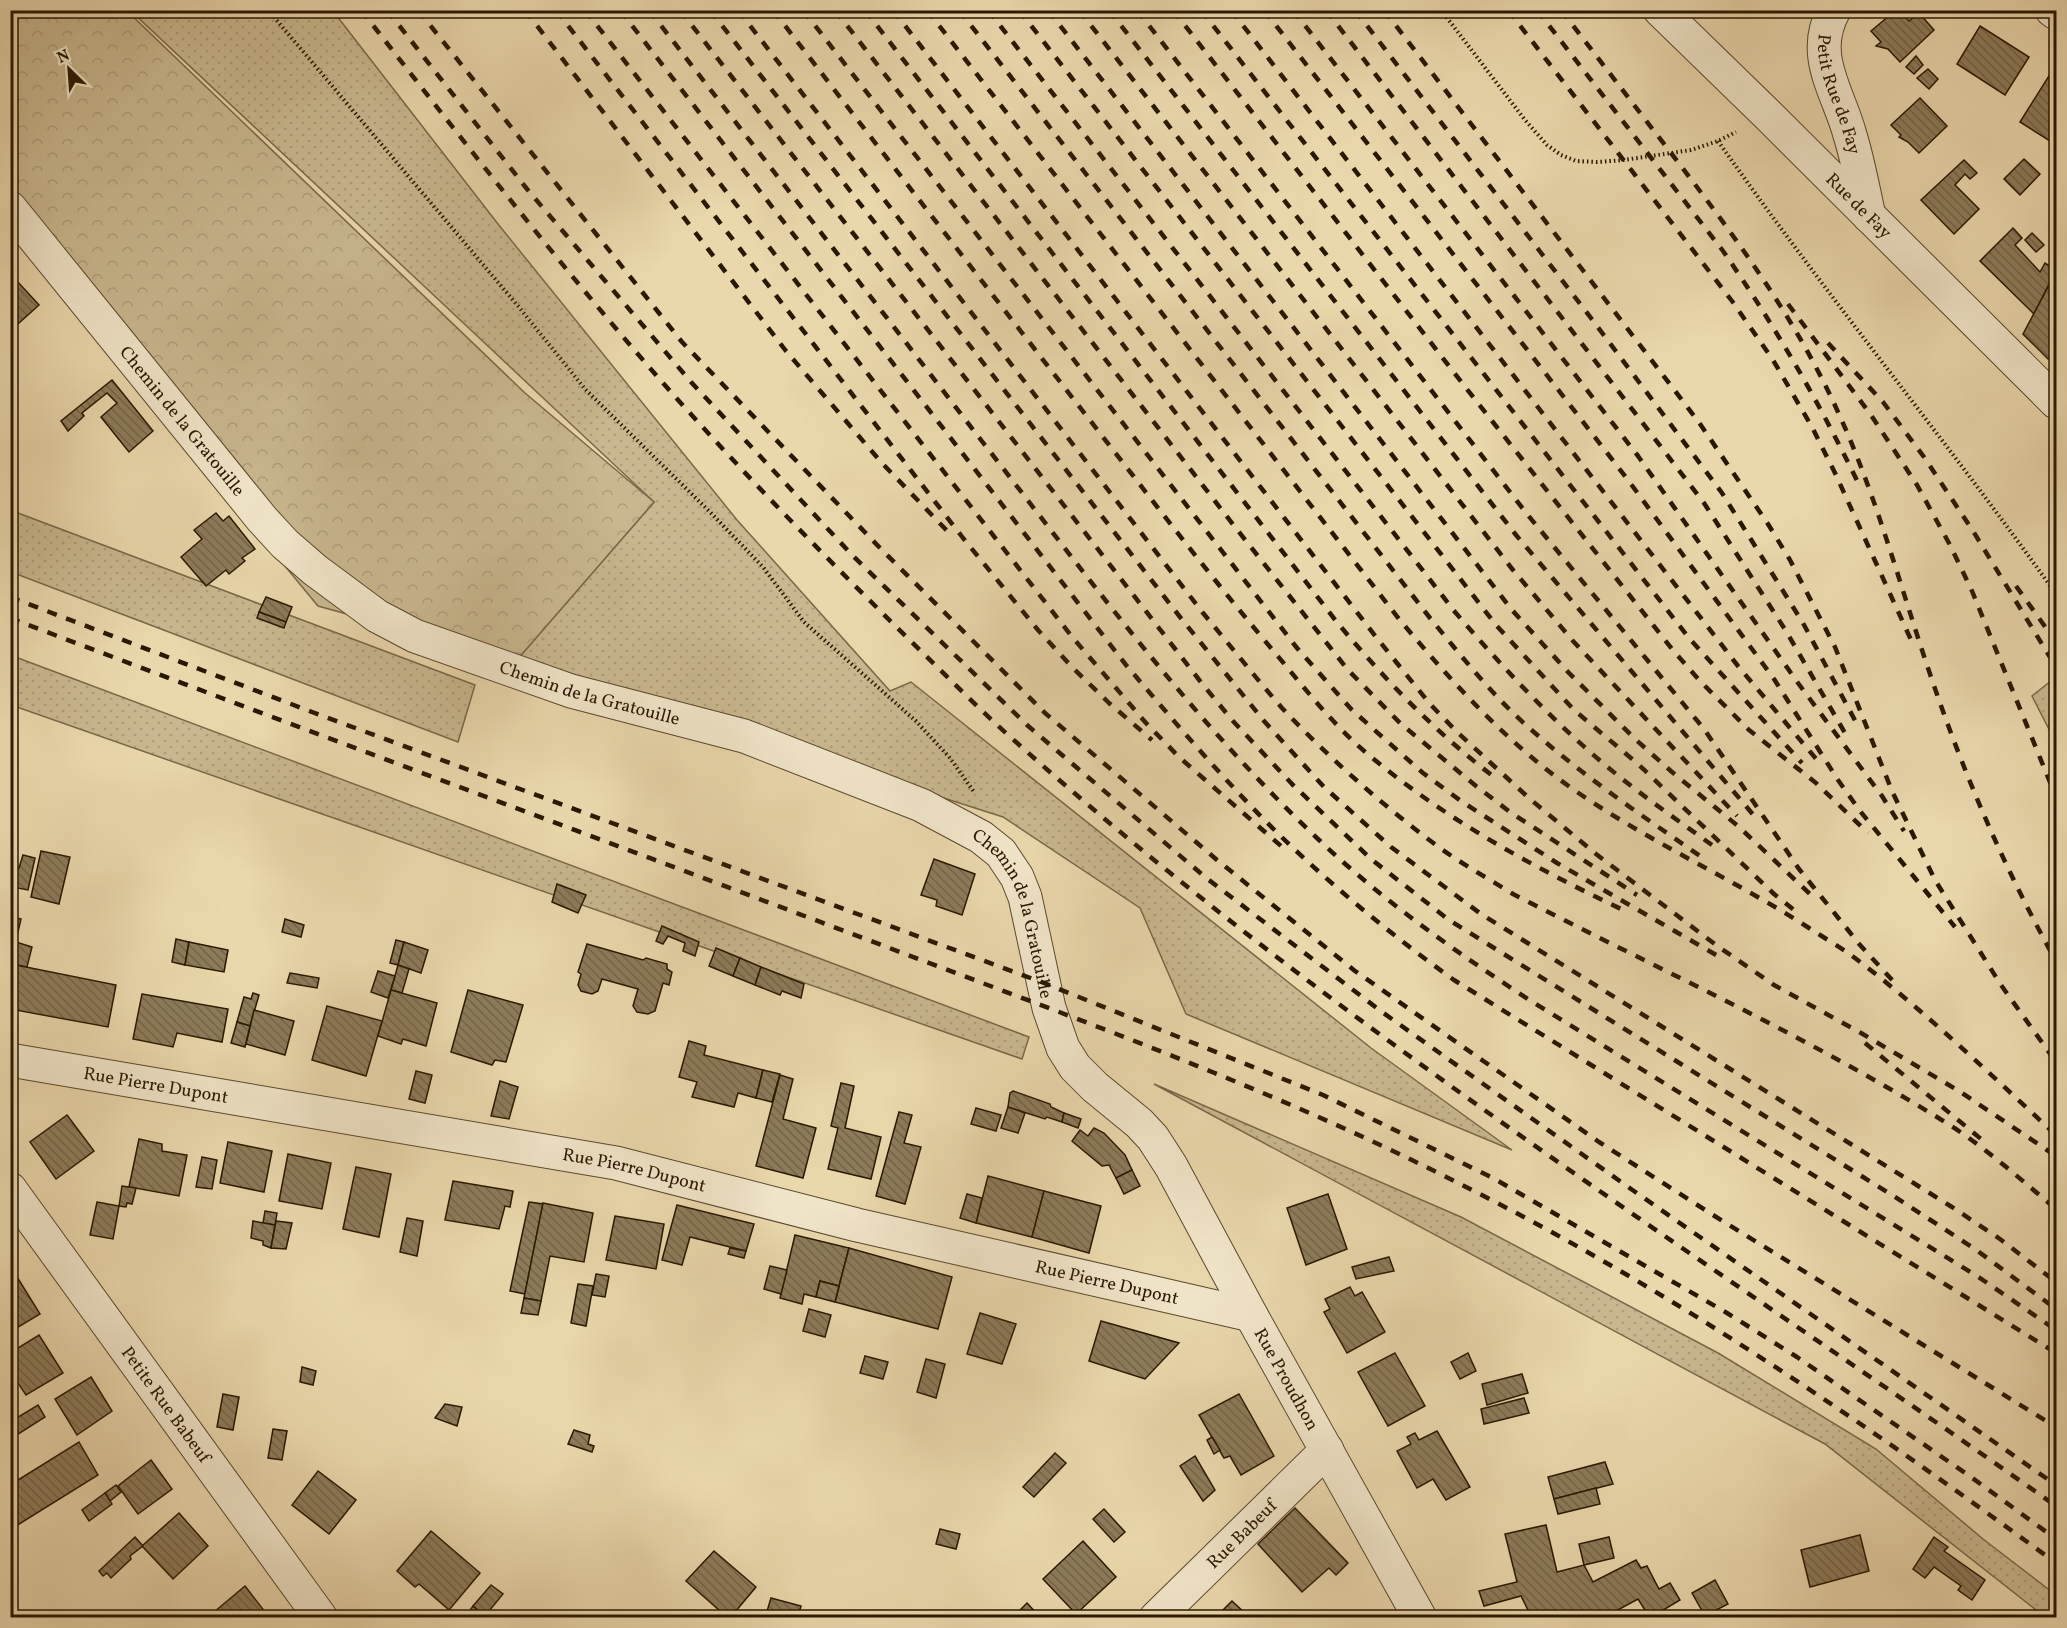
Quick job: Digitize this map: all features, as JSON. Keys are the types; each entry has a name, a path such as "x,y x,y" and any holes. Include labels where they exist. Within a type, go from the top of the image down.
{"street":[{"name":"Rue de Fay","path":"1660,10 2056,402"},
{"name":"Petit Rue de Fay","path":"1834,10 1823,40 1824,58 1850,134 1869,216"},
{"path":"2052,10 2056,13"},
{"name":"Chemin de la Gratouille","path":"10,208 262,519 285,544 315,570 377,616 424,640 571,691 744,736 921,805 981,837 1001,853 1017,877 1032,924 1048,1008 1063,1048 1075,1067 1153,1138"},
{"name":"Rue Pierre Dupont","path":"10,1060 616,1163 857,1225 1251,1315"},
{"name":"Rue Proudhon","path":"1153,1138 1198,1212 1251,1315 1420,1617"},
{"name":"Petite Rue Babeuf","path":"10,1189 321,1617"},
{"name":"Rue Babeuf","path":"1156,1617 1327,1450"}],"path":[{"path":"268,10 585,388 763,567 804,622 916,721 950,758 974,792 978,802"},
{"path":"1441,10 1525,120 1547,145 1561,155 1576,161 1606,161 1691,150 1718,141 1770,117"},
{"path":"1718,141 1824,287 1997,511 2056,594"}],"green space":[{"path":"10,11 127,11 525,393 654,502 516,661 318,606 11,235"},
{"path":"131,11 333,11 498,224 737,520 890,691 911,682 1371,1048 1512,1150 1186,1014 1140,908 1003,817 516,661 654,502"},
{"path":"10,510 475,685 458,742 11,572"},
{"path":"10,655 1029,1037 1022,1059 11,705"},
{"path":"2056,677 2056,743 2032,696"},
{"path":"1154,1084 1461,1217 1718,1353 1876,1449 1983,1539 2056,1595 2056,1617 2045,1617 1825,1444"}],"building":[{"path":"1896,10 1899,10 1909,21 1919,13 1934,30 1900,62 1888,49 1876,46 1881,42 1871,31"},
{"path":"1980,26 2029,57 2005,95 1957,64"},
{"path":"1916,56 1923,65 1914,74 1906,67"},
{"path":"1928,69 1938,79 1929,89 1917,78"},
{"path":"2052,71 2056,74 2056,138 2053,143 2020,122"},
{"path":"1920,98 1947,126 1919,153 1899,137 1901,135 1891,125"},
{"path":"2024,159 2040,174 2020,195 2004,179"},
{"path":"1964,160 1977,173 1970,179 1965,174 1955,185 1979,209 1954,234 1921,200"},
{"path":"2013,228 2022,238 2015,245 2040,272 2045,263 2056,270 2034,314 1980,261"},
{"path":"2032,233 2044,245 2036,252 2025,240"},
{"path":"2056,272 2056,350 2048,359 2023,334"},
{"path":"16,280 39,305 10,331 10,285"},
{"path":"112,380 153,431 129,452 101,417 117,403 107,393 82,413 84,416 68,431 61,421"},
{"path":"216,513 223,521 229,516 255,549 242,558 245,561 229,574 226,570 206,586 181,557 202,539 194,530"},
{"path":"266,597 292,607 286,622 259,612"},
{"path":"259,612 286,622 284,628 257,618"},
{"path":"41,851 70,857 59,904 31,897"},
{"path":"23,855 35,858 28,890 12,887 16,868 19,868"},
{"path":"934,859 975,874 962,915 936,906 937,900 921,895"},
{"path":"557,884 586,895 578,913 552,902"},
{"path":"10,916 21,919 10,966"},
{"path":"285,919 304,925 301,937 282,932"},
{"path":"662,926 699,942 695,956 683,951 685,943 668,936 663,944 656,941"},
{"path":"176,939 189,942 185,965 172,962"},
{"path":"396,940 404,942 398,965 390,963"},
{"path":"16,942 32,947 27,967 11,964"},
{"path":"189,942 228,950 224,972 185,965"},
{"path":"404,942 428,950 421,973 398,965"},
{"path":"587,944 643,960 646,958 667,964 667,969 672,972 669,985 663,983 655,1011 648,1014 637,1012 633,1006 638,989 602,979 598,991 592,994 581,991 578,985 581,974 578,972"},
{"path":"716,948 740,958 733,976 709,966"},
{"path":"740,958 761,967 755,985 733,976"},
{"path":"11,964 116,985 108,1027 10,1009"},
{"path":"398,965 409,969 402,993 391,990"},
{"path":"761,967 804,984 801,998 782,991 780,995 755,985"},
{"path":"378,971 395,976 388,998 371,992"},
{"path":"290,973 319,978 317,988 287,983"},
{"path":"391,990 437,1003 426,1046 403,1039 401,1044 378,1036"},
{"path":"468,990 523,1005 506,1062 495,1060 492,1065 451,1052"},
{"path":"253,993 259,995 250,1026 237,1022 244,997 251,999"},
{"path":"142,994 228,1009 222,1042 177,1033 173,1047 133,1039"},
{"path":"327,1006 382,1021 366,1076 312,1060"},
{"path":"254,1010 294,1021 285,1055 246,1044"},
{"path":"237,1022 250,1026 245,1047 231,1043"},
{"path":"689,1041 706,1046 704,1055 763,1070 756,1098 738,1093 734,1107 692,1097 697,1082 679,1077"},
{"path":"763,1070 780,1074 772,1102 756,1098"},
{"path":"416,1071 432,1075 425,1103 409,1099"},
{"path":"780,1075 793,1079 783,1119 816,1128 803,1178 756,1166"},
{"path":"500,1081 518,1087 509,1119 491,1116"},
{"path":"841,1083 854,1086 845,1128 881,1137 871,1179 828,1169 838,1128 831,1126"},
{"path":"1013,1091 1050,1104 1051,1107 1064,1113 1062,1122 1008,1107 1010,1093"},
{"path":"1008,1107 1025,1113 1018,1133 1001,1128"},
{"path":"976,1108 1001,1115 996,1131 971,1124"},
{"path":"899,1112 912,1115 904,1143 921,1147 905,1204 876,1196"},
{"path":"1064,1113 1081,1119 1078,1128 1062,1122"},
{"path":"67,1115 94,1151 56,1179 30,1142"},
{"path":"1094,1128 1104,1133 1125,1155 1132,1170 1116,1178 1109,1165 1102,1166 1072,1141 1080,1130 1088,1136"},
{"path":"139,1139 162,1144 162,1151 187,1155 179,1196 129,1187"},
{"path":"228,1142 272,1151 264,1192 220,1183"},
{"path":"288,1154 331,1163 322,1209 279,1201"},
{"path":"202,1157 217,1160 212,1189 196,1187"},
{"path":"356,1167 391,1174 379,1237 343,1229"},
{"path":"1132,1170 1140,1186 1124,1194 1116,1178"},
{"path":"988,1176 1044,1191 1032,1237 976,1223"},
{"path":"453,1181 513,1191 510,1207 505,1206 499,1229 445,1220"},
{"path":"122,1186 136,1188 132,1204 127,1203 126,1207 119,1206"},
{"path":"1044,1191 1101,1206 1089,1253 1032,1237"},
{"path":"967,1194 982,1198 976,1223 960,1218"},
{"path":"1328,1194 1347,1249 1306,1265 1287,1208"},
{"path":"97,1202 119,1206 113,1239 90,1235"},
{"path":"529,1202 543,1204 525,1294 510,1291"},
{"path":"543,1203 593,1213 584,1262 550,1256 541,1301 524,1298"},
{"path":"677,1205 754,1224 746,1251 690,1237 682,1265 662,1260"},
{"path":"265,1211 277,1213 275,1225 263,1223"},
{"path":"615,1216 664,1224 656,1269 606,1260"},
{"path":"407,1218 423,1221 417,1256 400,1252"},
{"path":"253,1221 275,1225 271,1248 263,1245 263,1241 251,1238"},
{"path":"276,1221 292,1223 286,1249 271,1248"},
{"path":"795,1235 849,1248 839,1286 820,1281 816,1297 804,1294 802,1304 780,1298"},
{"path":"730,1248 746,1251 744,1258 728,1254"},
{"path":"849,1248 952,1277 938,1329 835,1302"},
{"path":"1389,1257 1394,1271 1356,1279 1352,1267"},
{"path":"770,1266 787,1270 781,1294 764,1289"},
{"path":"14,1272 40,1314 10,1332 10,1274"},
{"path":"596,1274 609,1276 605,1297 592,1295"},
{"path":"820,1281 839,1286 835,1302 816,1297"},
{"path":"578,1284 593,1286 586,1326 571,1323"},
{"path":"1350,1287 1355,1296 1362,1292 1385,1332 1347,1353 1324,1312 1330,1309 1325,1299"},
{"path":"524,1298 541,1301 538,1315 521,1313"},
{"path":"809,1309 831,1315 825,1337 803,1331"},
{"path":"980,1313 1016,1324 1002,1364 967,1354"},
{"path":"1101,1321 1179,1343 1145,1379 1089,1361"},
{"path":"39,1335 63,1373 26,1395 10,1371 10,1353"},
{"path":"1395,1353 1425,1406 1388,1426 1358,1372"},
{"path":"1468,1353 1476,1371 1460,1379 1451,1362"},
{"path":"865,1356 888,1362 883,1379 860,1373"},
{"path":"926,1359 945,1364 936,1398 917,1392"},
{"path":"302,1367 316,1371 313,1385 300,1382"},
{"path":"1522,1374 1528,1393 1487,1405 1482,1384"},
{"path":"91,1377 112,1411 77,1435 55,1399"},
{"path":"223,1394 239,1397 233,1430 217,1427"},
{"path":"1239,1394 1274,1456 1241,1475 1230,1456 1224,1458 1199,1415"},
{"path":"1524,1398 1529,1413 1484,1424 1481,1409"},
{"path":"445,1404 462,1407 457,1426 435,1418"},
{"path":"38,1405 45,1417 12,1438 10,1422"},
{"path":"273,1429 287,1431 282,1460 268,1458"},
{"path":"574,1430 590,1435 588,1444 594,1446 592,1452 568,1444"},
{"path":"1437,1431 1470,1487 1446,1500 1433,1479 1417,1488 1397,1451 1411,1444 1407,1437 1415,1433 1419,1440"},
{"path":"1212,1437 1220,1450 1214,1454 1207,1440"},
{"path":"79,1442 98,1475 16,1526 10,1517 10,1485"},
{"path":"1055,1453 1066,1463 1034,1497 1023,1487"},
{"path":"1195,1456 1215,1490 1203,1501 1180,1466"},
{"path":"151,1460 172,1489 138,1514 118,1486"},
{"path":"1605,1462 1613,1484 1554,1499 1548,1477"},
{"path":"318,1471 356,1500 329,1534 292,1505"},
{"path":"116,1485 121,1492 110,1501 105,1493"},
{"path":"1596,1488 1600,1504 1558,1514 1554,1499"},
{"path":"105,1493 112,1504 89,1521 82,1510"},
{"path":"1295,1508 1348,1563 1336,1575 1329,1568 1302,1592 1258,1544"},
{"path":"1104,1509 1125,1532 1114,1542 1093,1519"},
{"path":"179,1513 208,1546 173,1579 142,1546"},
{"path":"1546,1525 1557,1572 1584,1565 1593,1582 1636,1560 1641,1568 1647,1566 1659,1589 1670,1583 1680,1600 1650,1618 1638,1599 1603,1618 1532,1618 1521,1596 1484,1606 1479,1591 1517,1582 1505,1534"},
{"path":"940,1529 960,1534 956,1549 936,1544"},
{"path":"431,1531 480,1573 449,1610 419,1584 415,1587 397,1571"},
{"path":"1860,1535 1869,1571 1810,1587 1801,1550"},
{"path":"135,1537 143,1546 130,1556 131,1559 111,1578 107,1573 103,1576 99,1571"},
{"path":"1609,1537 1614,1558 1584,1565 1579,1544"},
{"path":"1934,1537 1948,1547 1944,1551 1985,1580 1972,1600 1958,1590 1961,1586 1934,1567 1925,1578 1913,1569"},
{"path":"1083,1541 1116,1577 1076,1614 1043,1579"},
{"path":"714,1551 756,1587 730,1618 686,1581"},
{"path":"1715,1580 1728,1604 1705,1616 1692,1593"},
{"path":"491,1585 503,1594 485,1616 473,1606"},
{"path":"245,1586 269,1617 207,1618"},
{"path":"771,1598 801,1606 798,1618 765,1618"},
{"path":"1232,1601 1246,1614 1242,1618 1215,1618"},
{"path":"1027,1603 1041,1618 1012,1618"},
{"path":"473,1606 485,1616 486,1618 464,1618"},
{"path":"1942,1611 1944,1618 1915,1618"}],"railway":[{"path":"361,10 552,251 671,392 828,558 1016,742 1138,847 1265,948 1394,1044 1525,1139 2056,1506"},
{"path":"387,10 527,189 691,382 853,556 1027,725 1205,877 1382,1012 1631,1189 2056,1485"},
{"path":"418,10 682,342 881,549 1045,713 1217,860 1355,971 1599,1142 2056,1427"},
{"path":"525,10 786,351 881,462 953,537"},
{"path":"556,10 963,538 1038,630 1109,703 1152,740"},
{"path":"585,10 1073,638 1146,723 1179,757 1281,846"},
{"path":"620,10 1126,665 1186,735 1292,847 1371,916 1454,980 2056,1353"},
{"path":"649,10 1142,646 1227,745 1318,839 1394,905 1503,983 1977,1276 2056,1330"},
{"path":"680,10 1200,681 1232,720 1292,784 1371,859 1449,920 1892,1195 1975,1249 2056,1309"},
{"path":"710,10 1180,617 1264,721 1324,787 1391,847 1481,914 1952,1207 2000,1239 2056,1282"},
{"path":"738,10 1203,613 1282,708 1354,778 1442,849 1513,894 1786,1032 1945,1122 1988,1153 2056,1209"},
{"path":"773,10 1184,542 1332,720 1370,756 1428,801 1523,859 1621,909"},
{"path":"803,10 1297,648 1352,710 1423,773 1461,801 1557,863 1723,959"},
{"path":"835,10 1348,670 1401,724 1476,786 1510,812 1637,895"},
{"path":"865,10 1336,621 1412,705 1498,780"},
{"path":"893,10 1376,637 1430,704 1457,732 1530,799 1596,854 1716,945 1774,985 1959,1091 2056,1156"},
{"path":"927,10 1399,619 1442,669 1511,740 1589,800 1643,833 1755,895 1851,955 1931,1020 2056,1135"},
{"path":"959,10 1430,618 1480,678 1507,707 1554,750 1700,856"},
{"path":"988,10 1455,612 1512,676 1573,737 1628,783 1712,845"},
{"path":"1019,10 1496,625 1574,710 1638,764 1774,894 1794,910"},
{"path":"1048,10 1512,610 1569,673 1635,739 1738,826 1810,894"},
{"path":"1079,10 1513,570 1573,641 1737,816"},
{"path":"1109,10 1516,535 1756,818"},
{"path":"1137,10 1527,514 1704,729 1799,869 1860,945 1893,981"},
{"path":"1173,10 1672,649 1749,730 1816,783 1868,833"},
{"path":"1201,10 1689,638 1802,763"},
{"path":"1231,10 1738,666 1817,760"},
{"path":"1264,10 1628,480 1774,679 1860,811 1955,927"},
{"path":"1293,10 1638,456 1798,683 1882,796 1904,831"},
{"path":"1326,10 1704,503 1786,631 1845,733"},
{"path":"1355,10 1722,493 1803,623 1858,726"},
{"path":"1384,10 1698,421 1768,524 1790,560 1835,647 1892,791 1935,880 2001,985 2056,1062"},
{"path":"1508,10 1732,301 1773,360 1812,427 1835,473 1912,642"},
{"path":"1537,10 1723,251 1742,279 1779,337 1861,489"},
{"path":"1561,10 1740,246 1783,310 1821,377 1852,443 1864,475 1941,706 1970,781 2019,890 2056,961"},
{"path":"1788,304 1871,415 1917,485 1950,545 1972,591 2056,797"},
{"path":"1828,343 1883,402 1924,457 1973,531 2056,667"},
{"path":"2016,586 2056,642"},
{"path":"10,597 312,712 1044,983 1323,1095 1493,1178 1727,1313 1797,1357 1971,1477 2056,1539"},
{"path":"10,618 1094,1025 1247,1086 1398,1153 1472,1190 1624,1273 1772,1364 1844,1412 2056,1563"},
{"path":"1865,1043 1981,1139"}]}
